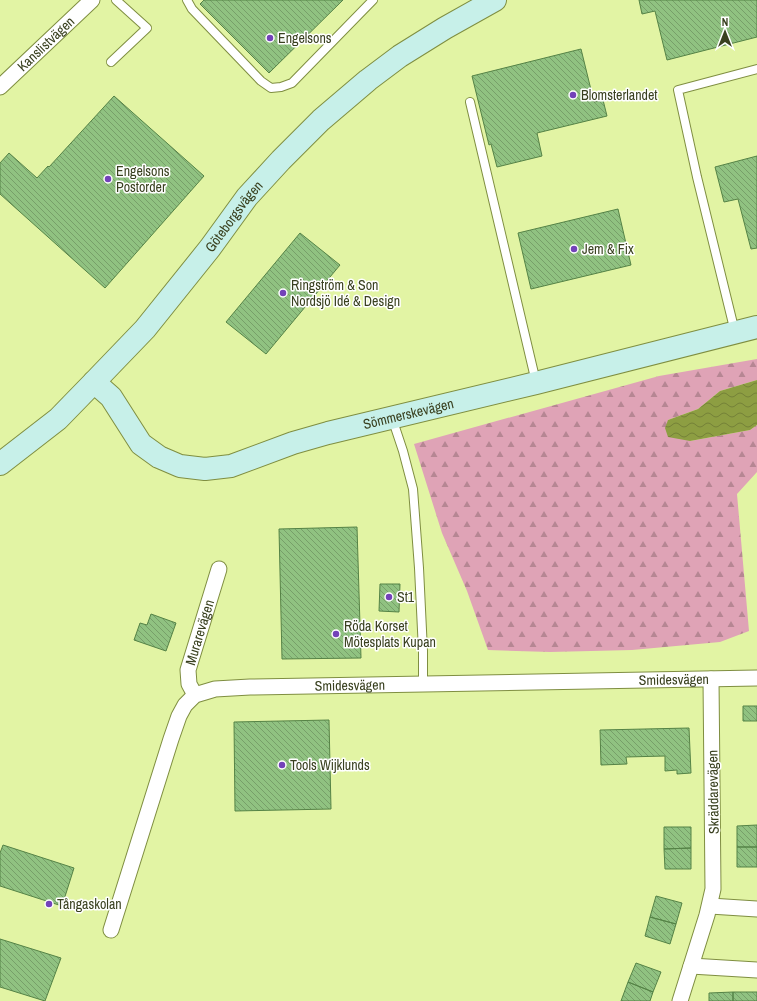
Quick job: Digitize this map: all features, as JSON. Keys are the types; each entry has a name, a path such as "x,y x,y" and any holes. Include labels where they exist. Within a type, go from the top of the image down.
{"street":[{"name":"Kanslistvägen","path":"0,87 92,0"},
{"name":"Göteborgsvägen","path":"0,464 58,419 145,329 210,248 247,197 321,120 368,80 400,56 445,28 495,0"},
{"name":"Sömmerskevägen","path":"94,382 111,397 141,444 166,460 180,466 204,469 231,466 328,432 536,383 757,327"},
{"name":"Murarevägen","path":"195,695 189,684 188,670 219,569"},
{"name":"Skräddarevägen","path":"680,1001 710,906 713,889 714,867 711,678"},
{"name":"Smidesvägen","path":"195,695 215,689 250,687 757,678"},
{"path":"111,930 179,716 195,695"},
{"path":"710,906 757,909"},
{"path":"692,966 757,970"}],"lane":[{"path":"111,62 146,28 116,0"},
{"path":"187,0 192,9 261,80 271,88 281,87 292,83 373,0"},
{"path":"736,333 697,177 678,90 757,69"},
{"path":"470,102 536,383"},
{"path":"392,417 413,489 420,583 423,684"}],"green space":[{"path":"757,359 757,380 720,391 698,409 668,420 690,441 750,430 757,425 757,472 737,494 749,631 720,642 632,650 550,652 488,650 467,591 442,533 414,444 659,376"}],"water":[{"path":"757,380 757,425 750,430 690,441 668,437 665,428 668,420 698,409 720,391"}],"building":[{"name":"Engelsons","path":"204,0 343,0 269,73 200,4"},
{"path":"639,0 757,0 757,37 667,60 655,11 642,14"},
{"path":"581,49 594,102 603,100 607,116 537,133 542,156 497,167 491,144 489,145 472,76"},
{"path":"114,96 204,176 105,288 0,194 0,163 9,153 37,178 48,166 49,167"},
{"path":"757,156 757,248 751,249 738,199 724,202 715,167"},
{"name":"Jem & Fix","path":"618,209 631,265 531,289 518,233"},
{"name":"Ringström & Son Nordsjö Idé & Design","path":"300,233 340,265 266,354 226,322"},
{"path":"357,527 361,658 282,659 279,529"},
{"path":"380,584 400,584 399,612 379,611"},
{"path":"151,614 176,623 166,651 134,640 140,623 147,625"},
{"path":"743,706 757,706 757,721 743,721"},
{"name":"Tools Wijklunds","path":"329,720 331,809 235,811 234,722"},
{"path":"689,728 691,773 677,774 677,770 665,771 665,756 626,757 627,764 601,765 600,730"},
{"path":"757,825 757,847 737,847 737,826"},
{"path":"664,827 691,827 691,848 664,849"},
{"path":"3,845 74,868 62,906 0,886 0,853"},
{"path":"737,847 757,847 757,867 737,867"},
{"path":"691,848 691,869 665,869 664,849"},
{"path":"656,896 682,903 676,924 650,917"},
{"path":"650,917 676,924 670,944 645,936"},
{"path":"0,939 61,958 45,1001 0,987"},
{"path":"636,963 661,972 653,992 628,982"},
{"path":"628,982 653,992 650,1001 621,1001"},
{"path":"733,992 733,1001 709,1001 709,993"},
{"path":"733,992 757,992 757,1001 733,1001"}],"place":[{"name":"Engelsons","path":"270,38"},
{"name":"Blomsterlandet","path":"573,95"},
{"name":"Engelsons Postorder","path":"108,179"},
{"name":"Jem & Fix","path":"574,249"},
{"name":"Ringström & Son Nordsjö Idé & Design","path":"283,293"},
{"name":"St1","path":"389,597"},
{"name":"Röda Korset Mötesplats Kupan","path":"336,634"},
{"name":"Tools Wijklunds","path":"282,765"},
{"name":"Tångaskolan","path":"49,904"}]}
